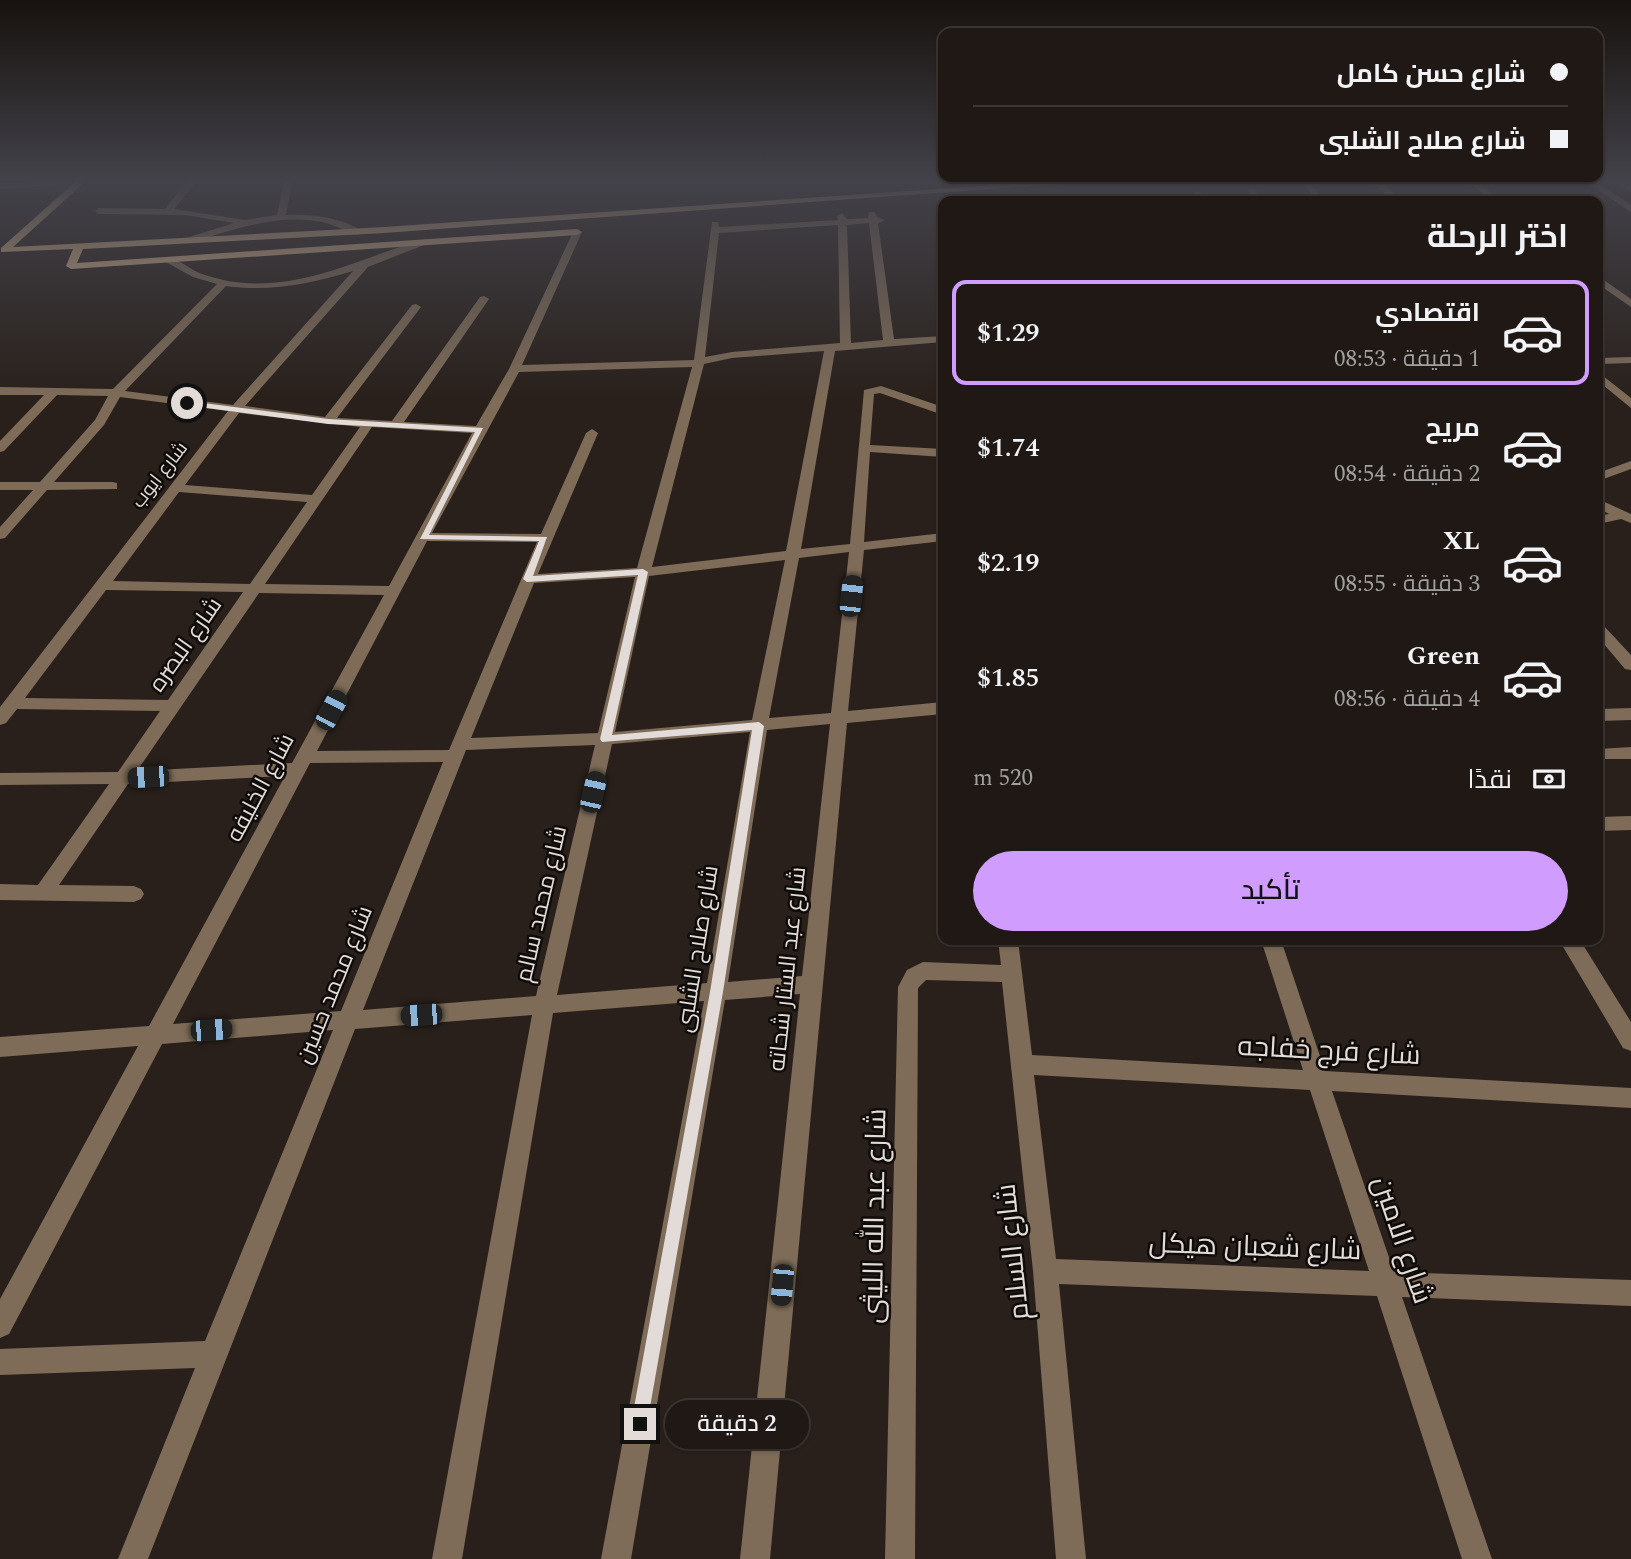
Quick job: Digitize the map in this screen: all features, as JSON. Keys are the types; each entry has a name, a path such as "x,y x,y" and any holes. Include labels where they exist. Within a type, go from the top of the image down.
{"main road":[{"path":"75,255 71,265 234,255"}],"street":[{"path":"167,259 193,274 224,282 291,282 338,274 391,255"},
{"name":"شارع الخليفه","path":"0,1325 515,369 566,255"},
{"name":"شارع محمد سالم","path":"447,1559 544,1005 643,572 699,362 712,255"},
{"name":"شارع صلاح الشلبى","path":"616,1559 716,992 759,726 838,346 841,255"},
{"path":"879,255 889,342"},
{"name":"شارع ايوب","path":"0,719 100,584 235,410 364,265"},
{"path":"0,535 100,422 116,393 224,282"},
{"path":"1603,283 1631,304"},
{"path":"395,426 484,299"},
{"path":"328,421 416,307"},
{"path":"515,369 699,362 733,355 938,339"},
{"path":"1603,361 1631,360"},
{"path":"1603,379 1631,404"},
{"name":"شارع عبد الستار شحاته","path":"755,1559 857,547 869,392 874,388 938,409"},
{"path":"0,391 116,393 366,425 480,430"},
{"path":"0,448 53,393"},
{"name":"شارع البصره","path":"44,892 366,425"},
{"name":"شارع محمد حسين","path":"133,1559 212,1354 457,750 544,538 592,433"},
{"path":"863,448 938,453"},
{"path":"1603,475 1631,465"},
{"path":"0,486 112,486"},
{"path":"174,488 315,499"},
{"path":"1603,505 1627,517"},
{"path":"1603,519 1627,517"},
{"path":"423,537 544,538"},
{"path":"527,579 643,572 938,538"},
{"path":"100,584 395,590"},
{"path":"1603,634 1631,664"},
{"path":"1614,645 1631,645"},
{"path":"12,703 171,706"},
{"path":"0,779 122,778 759,726 938,709"},
{"path":"1603,715 1631,714"},
{"path":"1603,754 1631,753"},
{"path":"1603,824 1631,823"},
{"path":"0,892 134,894"},
{"name":"شارع السلام","path":"1009,945 1045,1271 1071,1559"},
{"name":"شارع الامين","path":"1273,945 1477,1559"},
{"path":"1572,945 1631,1041"},
{"name":"شارع عبد الله الليثى","path":"900,1559 908,987 914,976 923,971 1012,974"},
{"path":"0,1048 811,984"},
{"name":"شارع فرج خفاجه","path":"1023,1064 1631,1097"},
{"name":"شارع شعبان هيكل","path":"1045,1271 1631,1293"},
{"path":"0,1363 212,1354"}],"route":[{"path":"187,403 366,425 480,430 423,537 544,538 527,579 643,572 606,739 759,726 716,992 640,1424"}]}
